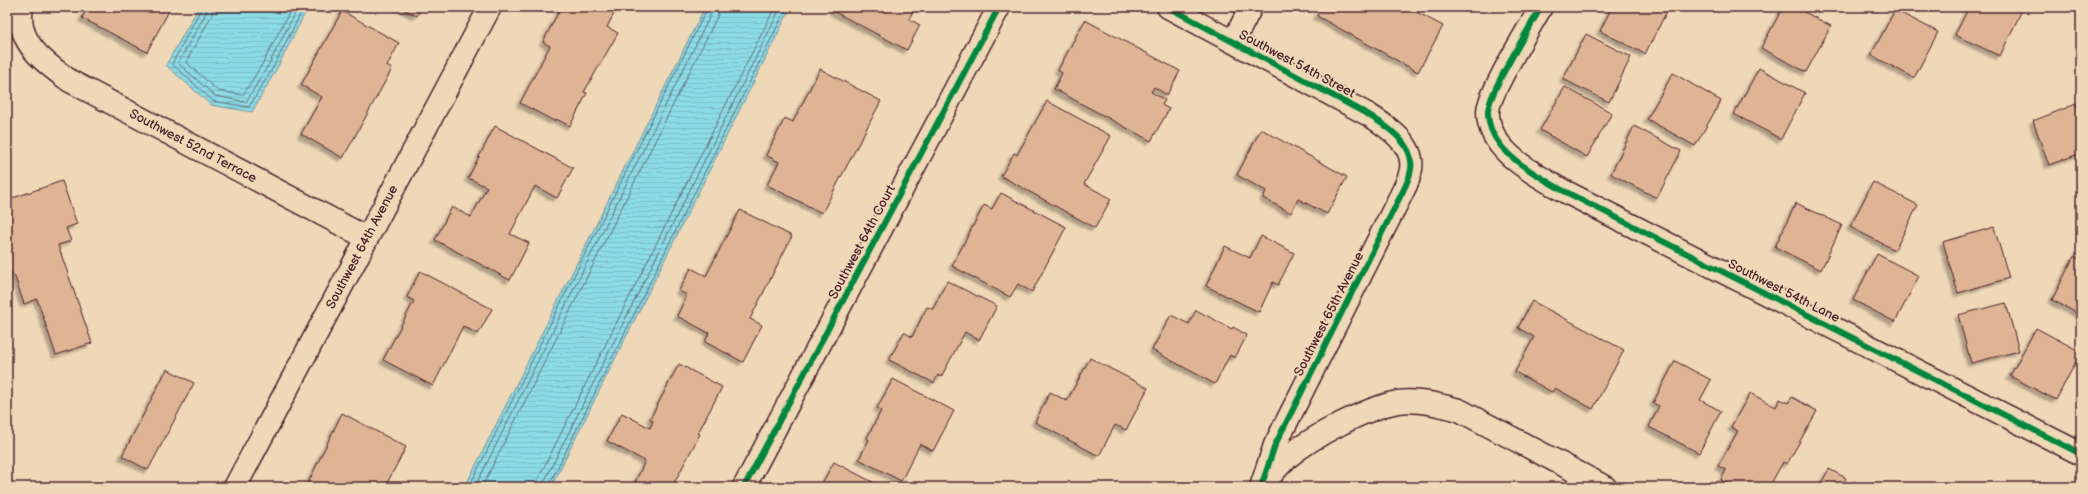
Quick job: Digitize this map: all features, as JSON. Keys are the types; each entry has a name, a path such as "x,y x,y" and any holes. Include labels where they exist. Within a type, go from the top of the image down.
{"street":[{"name":"Southwest 52nd Terrace","path":"22,7 21,23 27,42 42,60 87,91 367,238"},
{"name":"Southwest 64th Avenue","path":"235,487 490,7"},
{"name":"Southwest 64th Court","path":"744,487 999,7"},
{"name":"Southwest 54th Street","path":"1168,7 1369,115 1397,136 1408,151"},
{"path":"1233,42 1251,7"},
{"name":"Southwest 54th Lane","path":"1541,7 1490,101 1488,110 1492,129 1506,151 1522,165 1562,190 2081,454"},
{"name":"Southwest 65th Avenue","path":"1262,486 1275,445 1401,195 1411,169 1411,159 1408,151"},
{"path":"1262,486 1288,457 1328,432 1381,407 1399,402 1417,402 1438,404 1459,410 1605,487"}],"water":[{"path":"199,7 308,7 277,68 252,112 211,105 166,65"},
{"path":"705,7 791,7 551,487 465,487"}],"building":[{"path":"88,7 171,7 147,52 82,18"},
{"path":"399,7 421,7 417,16"},
{"path":"561,7 617,8 607,27 618,33 584,92 587,93 570,126 556,119 554,121 520,103 550,46 543,42"},
{"path":"835,7 915,7 909,19 920,25 907,50 833,11"},
{"path":"1322,7 1407,7 1443,26 1418,72 1317,16"},
{"path":"1612,7 1659,7 1667,11 1645,54 1600,31"},
{"path":"1783,7 1795,7 1831,26 1806,72 1761,48"},
{"path":"1969,7 2023,8 2000,56 1955,35"},
{"path":"1895,10 1938,32 1914,78 1871,55"},
{"path":"342,11 399,43 387,66 392,69 343,158 301,134 322,97 301,85"},
{"path":"1085,20 1180,71 1167,95 1154,87 1151,92 1165,100 1162,105 1169,109 1151,141 1054,89 1062,73 1058,70"},
{"path":"1586,34 1631,57 1609,102 1563,79"},
{"path":"1759,68 1805,93 1781,139 1734,114"},
{"path":"820,69 881,101 822,213 767,185 779,162 766,155 785,118 793,122"},
{"path":"1673,73 1721,101 1695,146 1647,119"},
{"path":"1565,87 1612,113 1587,157 1540,130"},
{"path":"1047,101 1111,136 1084,184 1111,199 1095,228 1001,176 1014,153 1017,155"},
{"path":"2076,104 2081,117 2081,153 2049,165 2033,121"},
{"path":"495,126 573,168 557,198 535,186 510,234 529,243 510,280 435,240 452,207 471,217 487,187 468,178"},
{"path":"1634,126 1681,151 1657,198 1611,174"},
{"path":"1261,129 1347,177 1327,214 1298,199 1291,213 1263,198 1266,191 1237,175"},
{"path":"62,181 77,224 66,228 71,241 58,245 92,343 56,355 37,299 24,304 15,277 7,268 7,200"},
{"path":"1873,182 1918,205 1895,250 1850,227"},
{"path":"1001,193 1066,227 1032,292 1018,284 1010,297 952,266 984,205 992,209"},
{"path":"1796,203 1842,225 1821,270 1775,247"},
{"path":"740,210 792,236 750,319 762,325 743,362 705,342 709,333 677,316 687,295 679,291 691,268 706,276"},
{"path":"1994,227 2009,278 1958,293 1943,242"},
{"path":"1261,236 1294,253 1278,285 1273,282 1259,312 1206,286 1225,246 1250,258"},
{"path":"1877,254 1919,276 1895,322 1853,300"},
{"path":"2074,256 2081,260 2081,315 2052,300"},
{"path":"420,271 492,309 478,334 463,326 433,386 383,360 414,301 407,297"},
{"path":"947,281 997,306 979,340 965,332 941,377 938,375 934,383 889,360 904,332 912,337 927,307 933,309"},
{"path":"1532,301 1624,350 1593,409 1555,388 1552,392 1515,372 1534,337 1518,328"},
{"path":"2006,303 2019,351 1971,363 1958,315"},
{"path":"1196,310 1232,329 1233,327 1247,335 1235,358 1230,355 1215,384 1152,350 1171,315 1189,324"},
{"path":"2036,328 2081,352 2056,400 2010,376"},
{"path":"1090,358 1148,388 1126,430 1115,425 1099,456 1035,422 1050,392 1067,401"},
{"path":"1675,361 1711,380 1700,400 1721,411 1699,453 1649,427 1659,406 1653,403"},
{"path":"679,364 722,387 698,433 700,434 672,487 633,487 645,461 607,441 622,413 650,428 653,421 650,419"},
{"path":"167,369 194,383 148,470 122,456"},
{"path":"893,379 954,411 933,451 920,444 901,481 859,459 869,440 867,438 881,411 877,408"},
{"path":"1750,393 1776,407 1780,399 1788,403 1792,397 1817,411 1787,464 1783,462 1769,487 1734,487 1721,480 1726,470 1718,466 1738,431 1731,427"},
{"path":"342,413 406,447 385,487 306,487"},
{"path":"834,462 882,487 820,487"},
{"path":"1829,469 1846,478 1842,487 1819,487"},
{"path":"1854,481 1864,487 1851,487"}],"cycle path":[{"path":"744,487 999,7"},
{"path":"1168,7 1369,115 1391,130 1398,137 1409,152 1411,160 1411,169 1406,186 1275,445 1261,487"},
{"path":"1541,7 1502,75 1490,102 1488,111 1490,125 1495,137 1503,149 1514,159 1538,176 1562,190 2081,454"}]}
